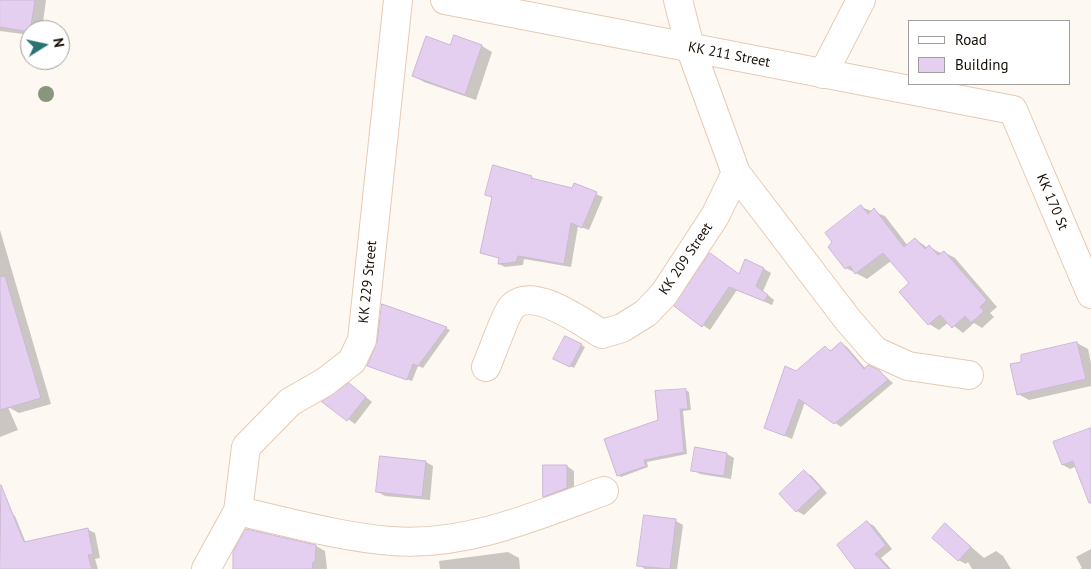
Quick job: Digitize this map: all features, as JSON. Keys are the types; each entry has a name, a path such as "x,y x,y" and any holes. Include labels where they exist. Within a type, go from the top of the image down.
{"street":[{"name":"KK 229 Street","path":"206,569 238,512 246,447 290,402 325,382 352,361 362,340 398,0"},
{"name":"KK 211 Street","path":"445,0 1013,110"},
{"path":"678,0 690,47 736,173 848,320 875,350 908,366 969,375"},
{"path":"823,74 861,0"},
{"name":"KK 170 St","path":"1013,110 1091,294"},
{"name":"KK 209 Street","path":"486,367 512,307 525,300 547,303 602,334 622,328 646,313 664,294 715,216 736,173"},
{"path":"238,512 383,540 457,538 513,524 604,491"}],"building":[{"path":"0,0 35,0 32,20 20,20 20,30 0,27"},
{"path":"454,35 482,45 465,95 412,76 426,36 450,45"},
{"path":"493,165 532,176 531,178 572,188 574,183 597,192 582,228 571,223 564,264 518,256 516,262 498,264 499,258 480,253 492,197 485,195"},
{"path":"861,205 868,214 874,208 904,247 915,238 925,249 929,245 938,255 944,251 987,300 980,307 984,311 971,323 965,316 952,328 940,315 928,325 899,292 909,283 883,253 855,274 850,266 845,269 828,247 832,242 825,233"},
{"path":"710,253 739,274 745,259 764,268 756,286 768,295 764,301 729,287 702,327 674,306"},
{"path":"5,276 41,398 0,410 0,277"},
{"path":"382,304 447,327 418,366 413,364 407,380 367,366 377,342"},
{"path":"565,336 582,344 570,367 553,359"},
{"path":"841,342 864,369 868,365 879,370 888,380 834,424 799,399 785,436 764,428 785,366 796,371 825,346 830,351"},
{"path":"1077,342 1086,379 1017,395 1010,364 1021,362 1021,355"},
{"path":"349,383 366,397 347,421 322,402"},
{"path":"686,389 688,409 680,409 684,452 644,460 646,466 617,476 604,439 658,420 655,391"},
{"path":"1091,428 1091,503 1089,503 1073,461 1062,465 1053,442"},
{"path":"695,447 727,453 724,476 691,471"},
{"path":"380,456 426,461 422,497 376,492"},
{"path":"543,465 567,465 567,488 543,497"},
{"path":"804,470 821,488 796,512 779,494"},
{"path":"1,485 24,542 88,528 93,554 88,555 92,569 0,569"},
{"path":"644,515 676,519 670,569 637,566"},
{"path":"867,521 886,545 875,554 889,569 855,569 837,545"},
{"path":"945,523 971,547 958,561 932,538"},
{"path":"246,529 316,545 315,562 313,562 312,569 233,569 233,552"}]}
